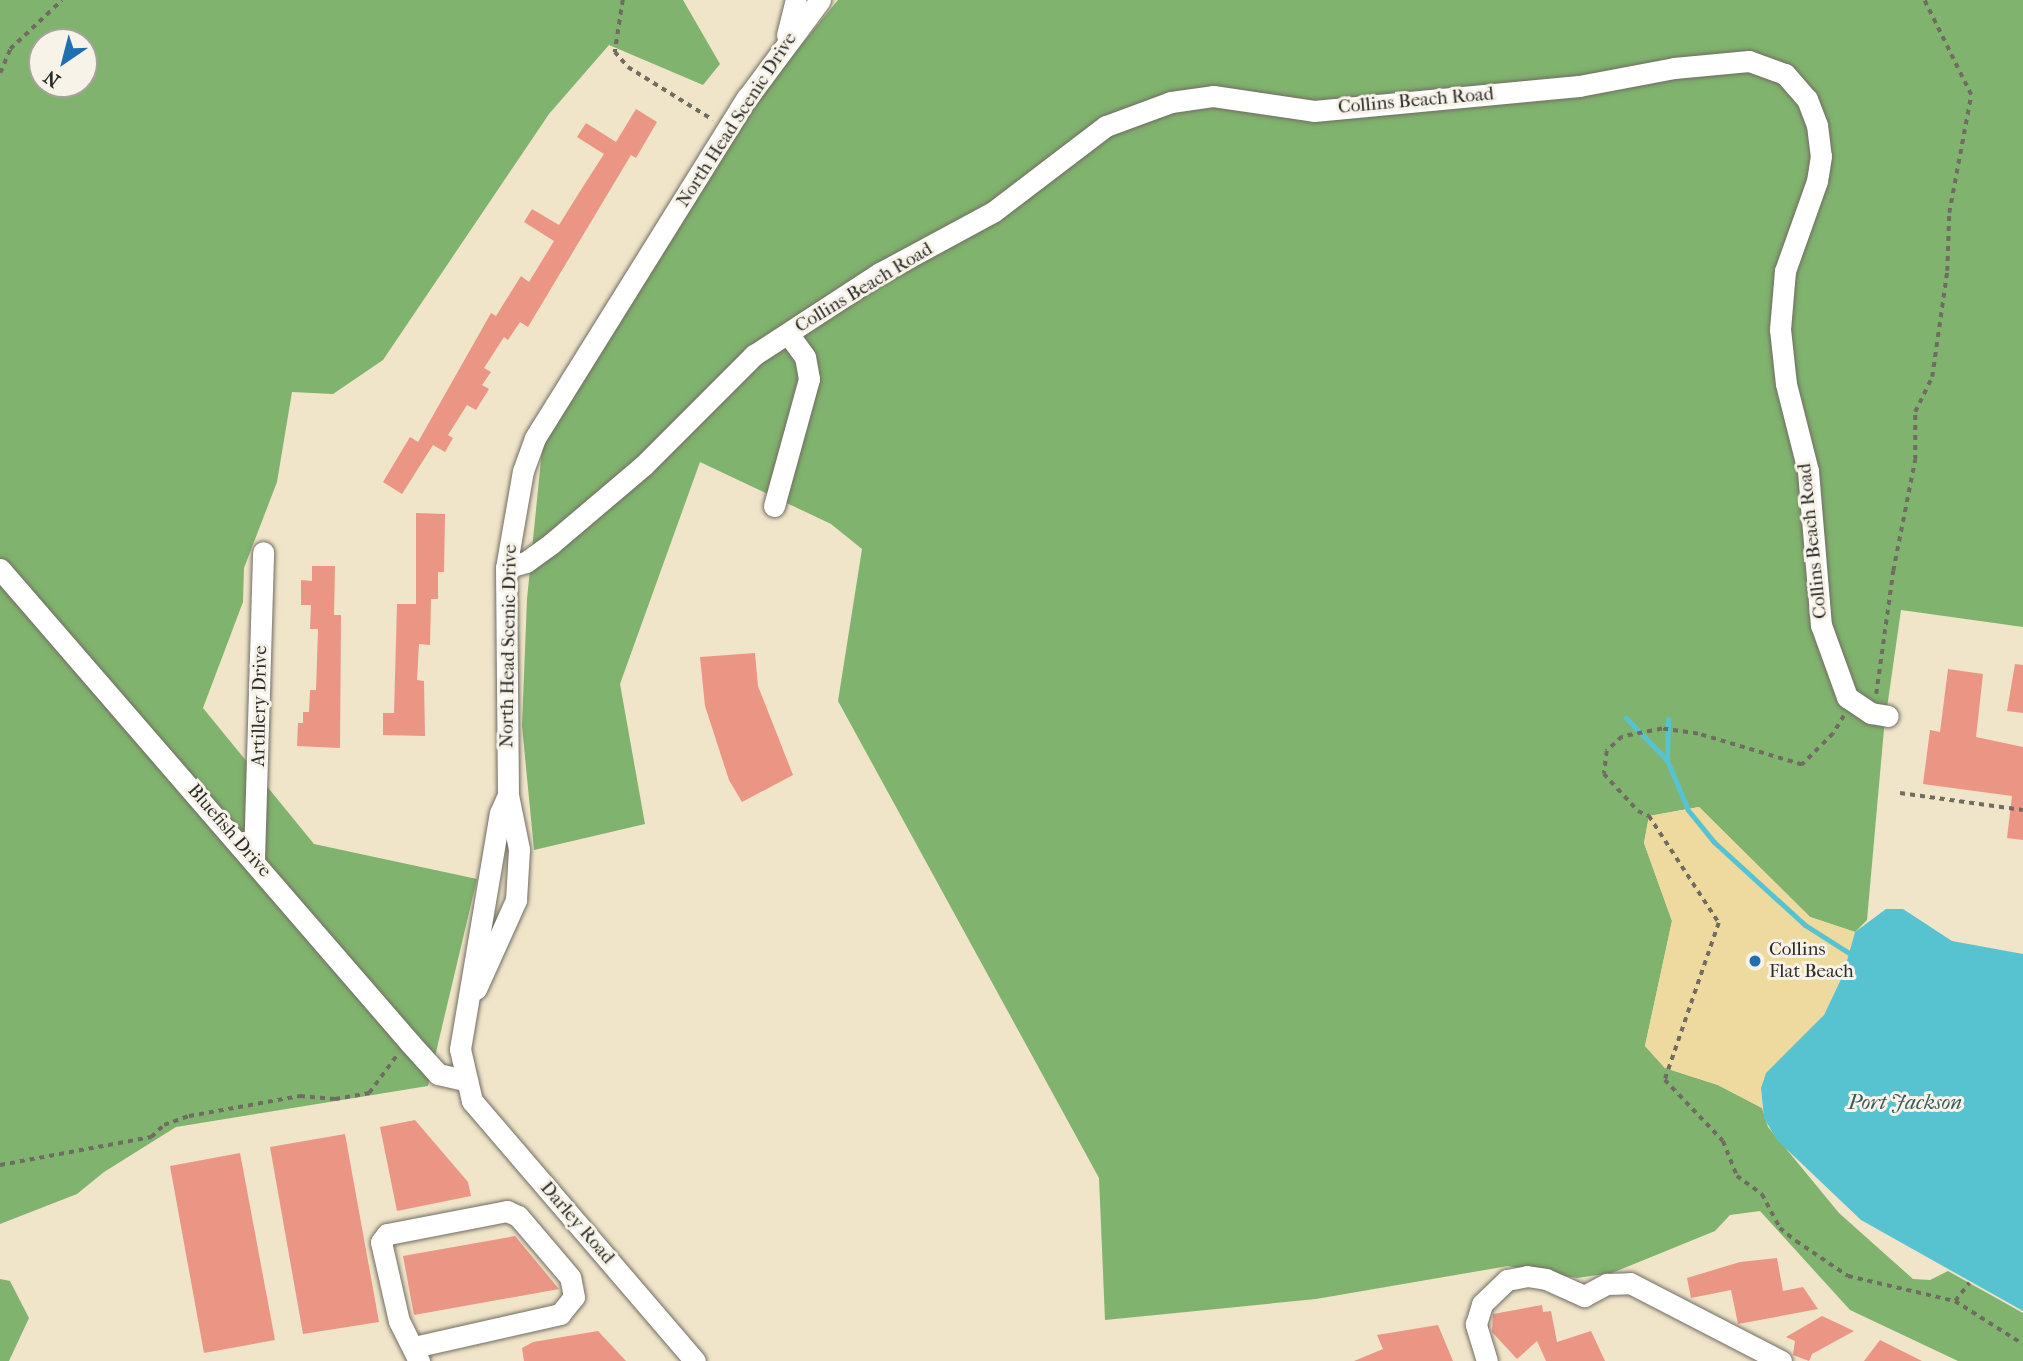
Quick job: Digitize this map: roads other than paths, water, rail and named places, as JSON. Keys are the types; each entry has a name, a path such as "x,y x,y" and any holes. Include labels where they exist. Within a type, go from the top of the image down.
{"street":[{"path":"785,43 796,0"},
{"name":"North Head Scenic Drive","path":"465,1080 460,1049 500,813 508,795 506,568 513,506 535,438 785,43 820,0"},
{"name":"Collins Beach Road","path":"506,568 526,562 552,543 644,465 754,355 880,273 993,212 1106,126 1171,102 1213,96 1314,111 1579,86 1674,68 1749,61 1785,74 1807,99 1818,135 1817,181 1785,271 1780,329 1786,384 1808,471 1821,625 1847,696 1879,714"},
{"path":"774,506 809,379 805,357 788,334"},
{"name":"Artillery Drive","path":"254,859 263,552"},
{"name":"Bluefish Drive","path":"0,569 254,859 410,1043 438,1073 465,1080"},
{"path":"470,1000 516,900 519,849 508,795"},
{"name":"Darley Road","path":"465,1080 472,1101 695,1361"},
{"path":"507,1212 519,1216 570,1277 574,1297 560,1314 416,1354 399,1321 381,1242 387,1234 507,1212"},
{"path":"1487,1361 1476,1324 1482,1304 1507,1280 1527,1276 1546,1279 1584,1296 1607,1284 1630,1283 1781,1361"}],"water":[{"name":"Port Jackson","path":"1886,909 1903,909 1952,941 2023,954 2023,1311 1861,1220 1777,1140 1764,1118 1761,1088 1766,1073 1824,1015 1843,975 1855,932"}],"waterway":[{"path":"1626,718 1667,760 1688,810 1714,842 1805,925 1849,953"},
{"path":"1667,760 1668,719"}],"place":[{"name":"Collins Flat Beach","path":"1755,961"}]}
